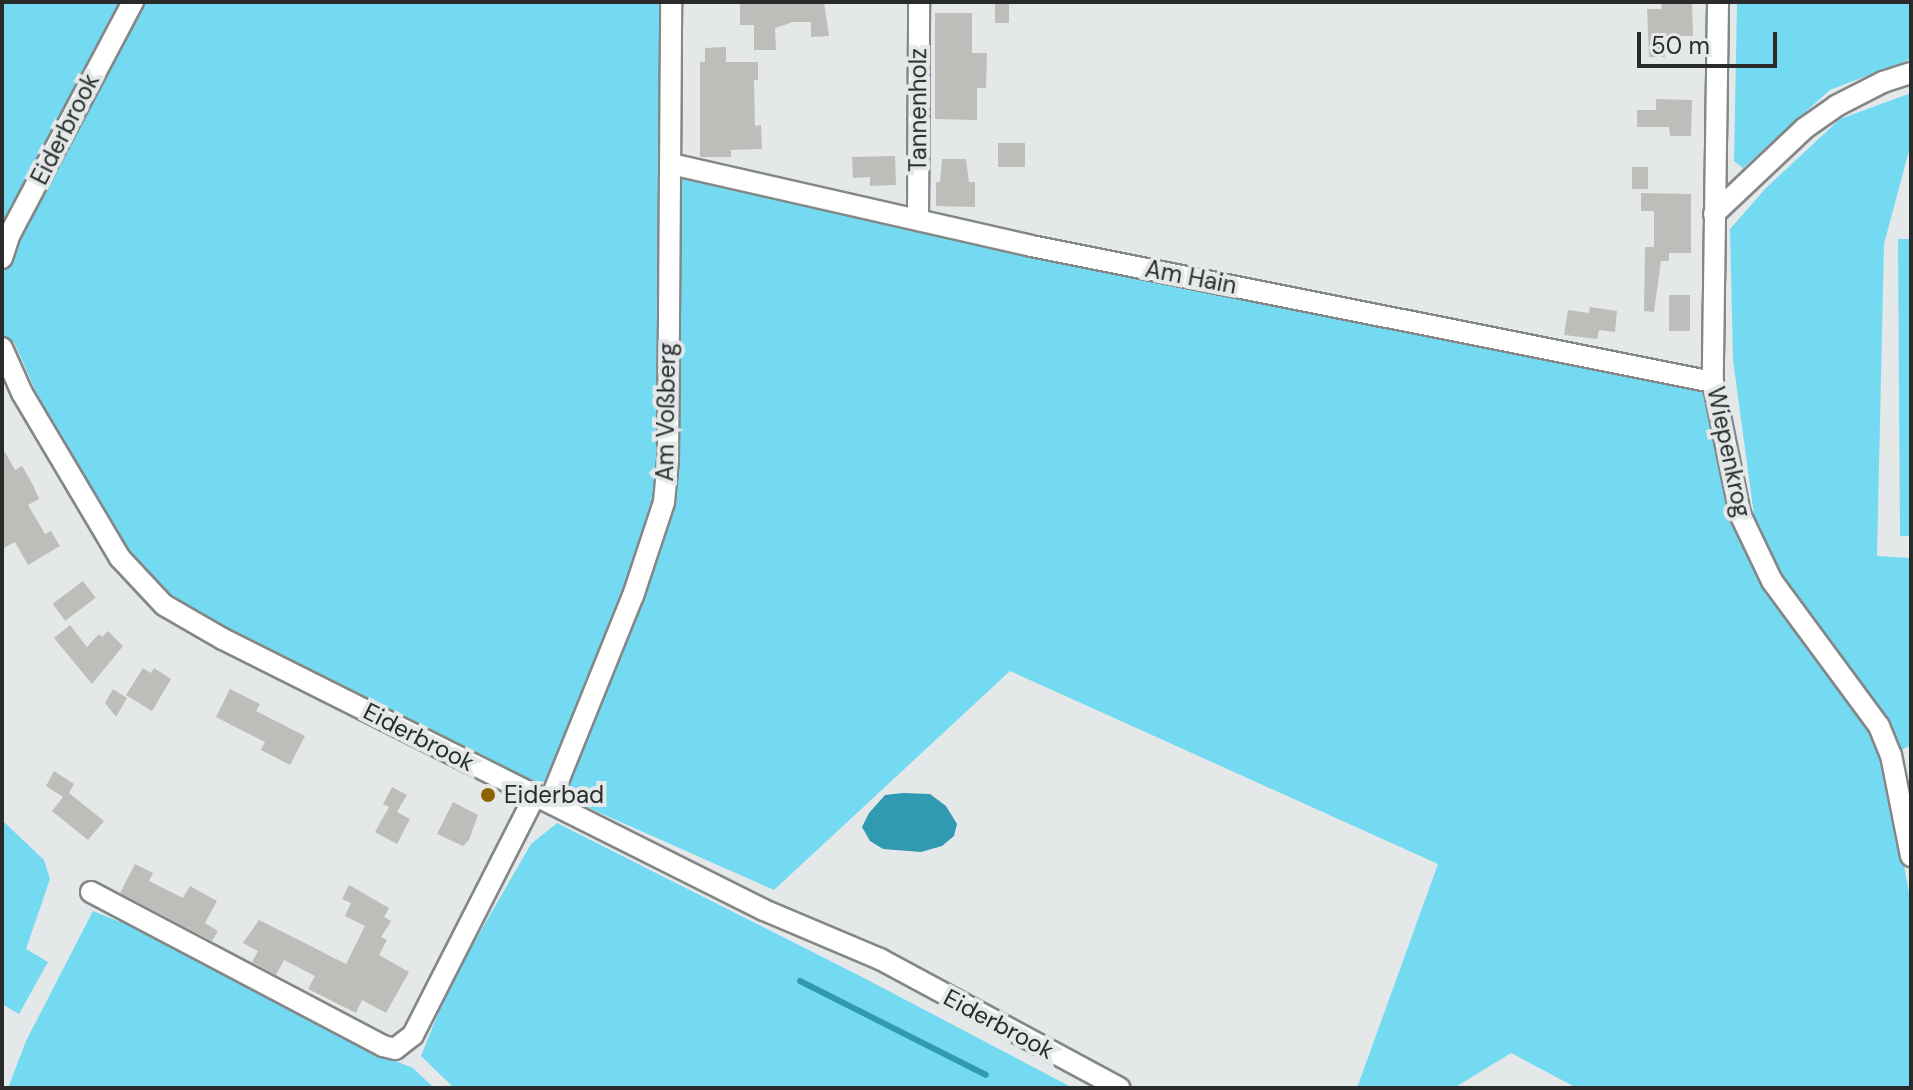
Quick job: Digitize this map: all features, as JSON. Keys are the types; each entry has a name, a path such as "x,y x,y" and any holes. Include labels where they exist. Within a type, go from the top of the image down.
{"street":[{"name":"Eiderbrook","path":"2,258 10,234 133,2"},
{"name":"Am Voßberg","path":"91,892 383,1046 395,1049 413,1035 542,798 633,596 664,502 668,460 671,2"},
{"name":"Tannenholz","path":"918,219 919,2"},
{"name":"Wiepenkrog","path":"1718,2 1713,382 1747,533 1772,581 1879,726 1891,755 1911,856"},
{"path":"1714,214 1815,121 1883,82 1911,73"},
{"name":"Am Hain","path":"671,164 1031,246 1713,382"},
{"name":"Eiderbrook","path":"2,348 22,393 120,558 164,605 223,639 764,910 880,959 1120,1088"}],"shaded area":[{"path":"2,2 662,2 663,168 1705,389 1733,523 1767,588 1872,725 1883,751 1911,904 1911,1088 1577,1088 1511,1053 1454,1088 1357,1088 1438,864 1010,671 774,890 582,805 575,788 551,780 536,783 229,633 171,600 128,553 36,392 14,342 2,338"},
{"path":"1737,2 1911,2 1911,59 1830,90 1743,168 1734,161"},
{"path":"1911,93 1911,143 1884,244 1877,556 1911,558 1911,745 1897,752 1778,581 1756,530 1733,360 1730,229 1766,188 1840,119"},
{"path":"1898,239 1911,239 1911,536 1900,536"},
{"path":"930,794 946,806 957,824 954,836 942,846 921,852 883,849 870,841 862,827 869,813 885,795"},
{"path":"2,820 44,860 50,879 26,949 48,962 19,1014 2,1004"},
{"path":"557,823 1073,1088 454,1088 421,1056 450,984 531,844"},
{"path":"93,911 170,942 373,1052 413,1068 434,1088 8,1088 26,1041"}],"building":[{"path":"740,2 824,2 829,36 811,37 811,22 793,22 775,28 776,50 754,50 754,25 740,25"},
{"path":"995,2 1009,2 1009,23 995,23"},
{"path":"1661,2 1692,2 1693,36 1665,36 1665,57 1649,57 1647,9 1662,9"},
{"path":"935,13 972,13 972,53 987,53 986,88 977,88 977,120 935,119"},
{"path":"726,47 726,62 758,62 758,80 754,80 755,126 761,125 762,149 731,150 731,157 700,157 700,62 705,62 705,48"},
{"path":"1656,99 1692,100 1691,136 1670,136 1669,127 1637,127 1637,110 1656,110"},
{"path":"998,143 1025,143 1025,167 998,167"},
{"path":"895,156 896,185 870,186 870,177 853,178 852,157"},
{"path":"942,159 966,159 969,182 975,182 975,207 936,206 936,182 940,182"},
{"path":"1632,167 1648,167 1648,189 1632,189"},
{"path":"1641,193 1691,194 1691,253 1669,253 1669,261 1661,261 1654,312 1644,311 1645,247 1654,247 1654,211 1641,211"},
{"path":"1669,295 1690,295 1690,331 1669,331"},
{"path":"1590,307 1617,311 1615,332 1599,330 1597,339 1564,335 1568,310 1589,313"},
{"path":"2,447 15,470 22,466 39,499 28,505 45,534 51,531 60,546 28,565 15,542 2,549"},
{"path":"83,581 96,598 65,621 53,604"},
{"path":"70,625 87,647 99,634 102,637 108,631 123,646 92,684 54,638"},
{"path":"143,668 151,673 154,668 171,679 152,711 126,695"},
{"path":"113,689 127,698 116,717 105,703"},
{"path":"230,689 260,704 256,711 305,736 290,765 261,750 265,742 216,717"},
{"path":"54,771 74,784 69,793 104,821 88,840 52,811 63,797 46,786"},
{"path":"392,787 407,795 397,812 410,819 397,844 375,832 389,807 383,804"},
{"path":"453,802 478,815 469,840 463,846 437,834"},
{"path":"135,864 153,873 149,881 183,898 190,886 217,901 205,923 218,931 212,941 120,893"},
{"path":"349,885 389,908 384,917 391,921 381,937 387,940 379,955 409,972 386,1013 362,1000 356,1013 308,989 315,976 284,960 276,975 252,962 258,951 243,943 259,920 346,964 365,926 345,916 351,903 342,899"}],"waterway":[{"path":"800,981 986,1075"}],"place":[{"name":"Eiderbad","path":"488,795"}]}
